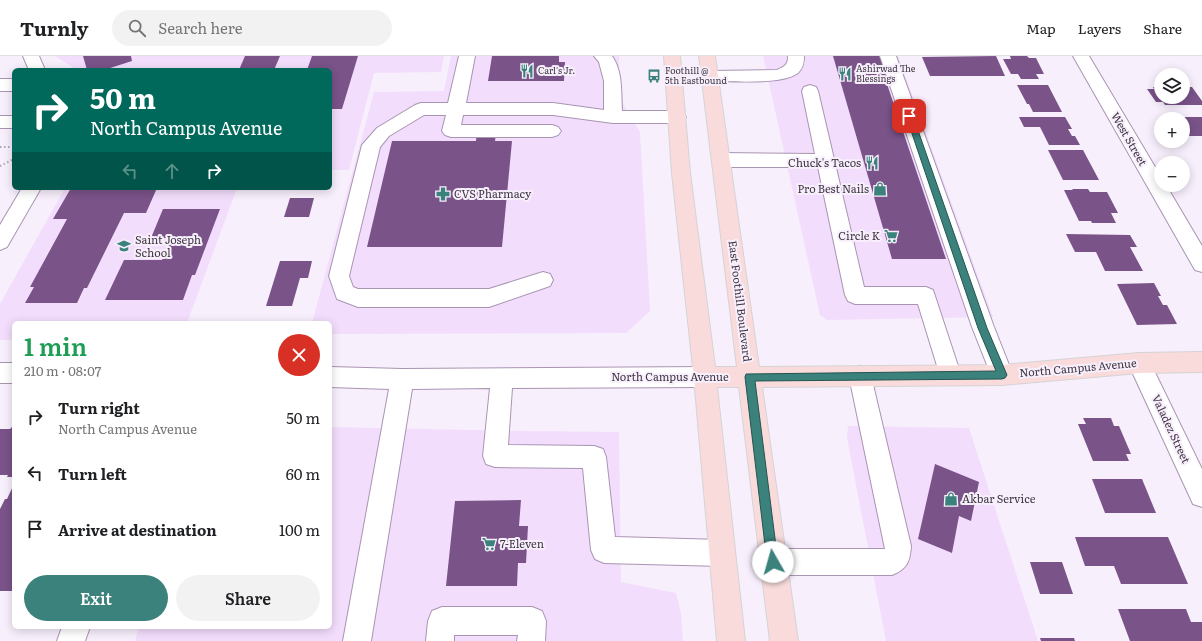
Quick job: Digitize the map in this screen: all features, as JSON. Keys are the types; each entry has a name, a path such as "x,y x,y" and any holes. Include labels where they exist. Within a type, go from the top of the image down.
{"main road":[{"path":"672,56 682,180 705,376 731,641"},
{"name":"East Foothill Boulevard","path":"708,56 784,641"},
{"name":"North Campus Avenue","path":"705,376 1002,375 1139,363 1202,362"}],"street":[{"path":"31,56 36,68"},
{"path":"467,56 451,131 552,131"},
{"path":"602,56 607,60 612,81 613,117"},
{"path":"710,76 779,75 792,69 796,64 796,56"},
{"path":"888,56 983,328 1002,375"},
{"name":"West Street","path":"1081,56 1202,264"},
{"path":"0,85 12,85"},
{"path":"810,91 855,295 926,296 950,375"},
{"path":"543,280 489,298 358,298 344,293 339,276 371,145 383,132 421,109 553,110 613,117 677,117"},
{"path":"0,122 12,122"},
{"path":"722,160 826,161"},
{"path":"0,242 31,190"},
{"name":"Valadez Street","path":"1139,363 1202,495"},
{"path":"0,373 12,373"},
{"name":"North Campus Avenue","path":"332,377 402,379 705,376"},
{"path":"773,562 892,562 898,556 898,546 860,376"},
{"path":"502,378 495,456 594,457 604,550 722,553"},
{"path":"357,641 402,379"},
{"path":"440,641 442,621 532,621 531,641"},
{"path":"71,641 75,629"}],"path":[{"path":"0,147 12,147"},
{"path":"0,166 12,160"}],"shaded area":[{"path":"55,56 444,56 441,72 374,73 349,170 332,170 332,68 74,68"},
{"path":"451,56 619,56 620,99 640,132 650,311 626,333 332,334 332,321 313,321 374,92 444,91"},
{"path":"763,56 898,56 993,317 827,320 820,315"},
{"name":"Saint Joseph School","path":"64,190 236,190 188,321 12,321 12,340 0,340 0,304"},
{"path":"848,426 969,428 1038,641 886,641 847,438"},
{"path":"332,427 619,432 621,582 676,593 681,613 683,641 135,641 138,629 332,629"}],"building":[{"path":"83,56 131,56 132,61 110,68 86,68"},
{"path":"245,56 280,56 275,68 240,68"},
{"path":"312,56 358,56 342,109 332,109 332,68 308,68"},
{"name":"Carl's Jr.","path":"492,56 559,56 559,62 565,62 564,81 488,81"},
{"path":"833,56 881,56 891,84 887,84 946,259 892,259"},
{"path":"996,56 1005,76 930,76 922,57"},
{"path":"1010,56 1027,56 1029,58 1036,58 1044,74 1036,74 1039,79 1021,79 1018,74 1011,74 1003,59 1011,59"},
{"path":"1017,85 1048,85 1062,112 1033,112"},
{"path":"1190,87 1192,87 1202,101 1202,105 1164,104 1190,104"},
{"path":"1147,89 1154,89 1154,99"},
{"path":"1019,117 1065,117 1072,129 1068,129 1072,136 1075,136 1080,145 1049,145 1040,127 1024,127"},
{"path":"1190,117 1202,117 1202,136 1190,136"},
{"name":"CVS Pharmacy","path":"477,127 497,127 495,141 512,141 502,247 367,247 392,141 476,141"},
{"path":"1048,150 1083,150 1099,180 1063,180"},
{"path":"1072,189 1088,189 1090,192 1107,192 1118,213 1111,213 1116,223 1092,223 1091,221 1079,221 1064,190 1073,190"},
{"path":"70,190 156,190 146,213 124,213 87,288 84,288 77,303 25,303 34,287 30,287 67,219 53,219"},
{"path":"290,198 314,198 309,217 284,217"},
{"path":"163,209 220,209 195,275 192,275 183,300 105,300 124,260 162,260 172,238 151,238"},
{"path":"1066,234 1130,235 1137,247 1130,247 1143,271 1105,271 1096,252 1075,252"},
{"path":"280,261 312,261 308,278 300,278 292,306 266,306"},
{"path":"1154,283 1161,296 1158,296 1163,305 1167,305 1177,324 1137,325 1117,284"},
{"path":"1083,418 1111,418 1114,426 1119,426 1131,454 1126,454 1129,461 1093,461 1078,424 1086,424"},
{"path":"12,427 12,477 7,477 8,475 0,475 0,429 10,429"},
{"name":"Akbar Service","path":"935,464 979,482 971,521 959,516 952,553 918,539"},
{"path":"1092,479 1142,479 1156,513 1105,513"},
{"path":"12,488 12,591 0,591 0,509 5,499 7,499"},
{"name":"7-Eleven","path":"521,500 519,526 528,526 526,563 518,563 517,586 446,586 455,501"},
{"path":"1075,537 1168,537 1188,584 1121,584 1114,566 1085,566"},
{"path":"1030,562 1062,562 1073,594 1040,594"},
{"path":"1118,609 1186,609 1191,622 1202,622 1202,641 1130,641"},
{"path":"1040,638 1074,638 1075,641 1041,641"}],"place":[{"name":"Carl's Jr.","path":"527,71"},
{"name":"Ashirwad The Blessings","path":"845,74"},
{"name":"Foothill @ 5th Eastbound","path":"654,76"},
{"name":"Chuck's Tacos","path":"872,163"},
{"name":"Pro Best Nails","path":"880,189"},
{"name":"CVS Pharmacy","path":"443,194"},
{"name":"Circle K","path":"891,236"},
{"name":"Saint Joseph School","path":"124,246"},
{"name":"Akbar Service","path":"951,499"},
{"name":"7-Eleven","path":"489,544"}],"route":[{"path":"773,562 754,419 750,377 1002,375 983,328 909,116"}]}
